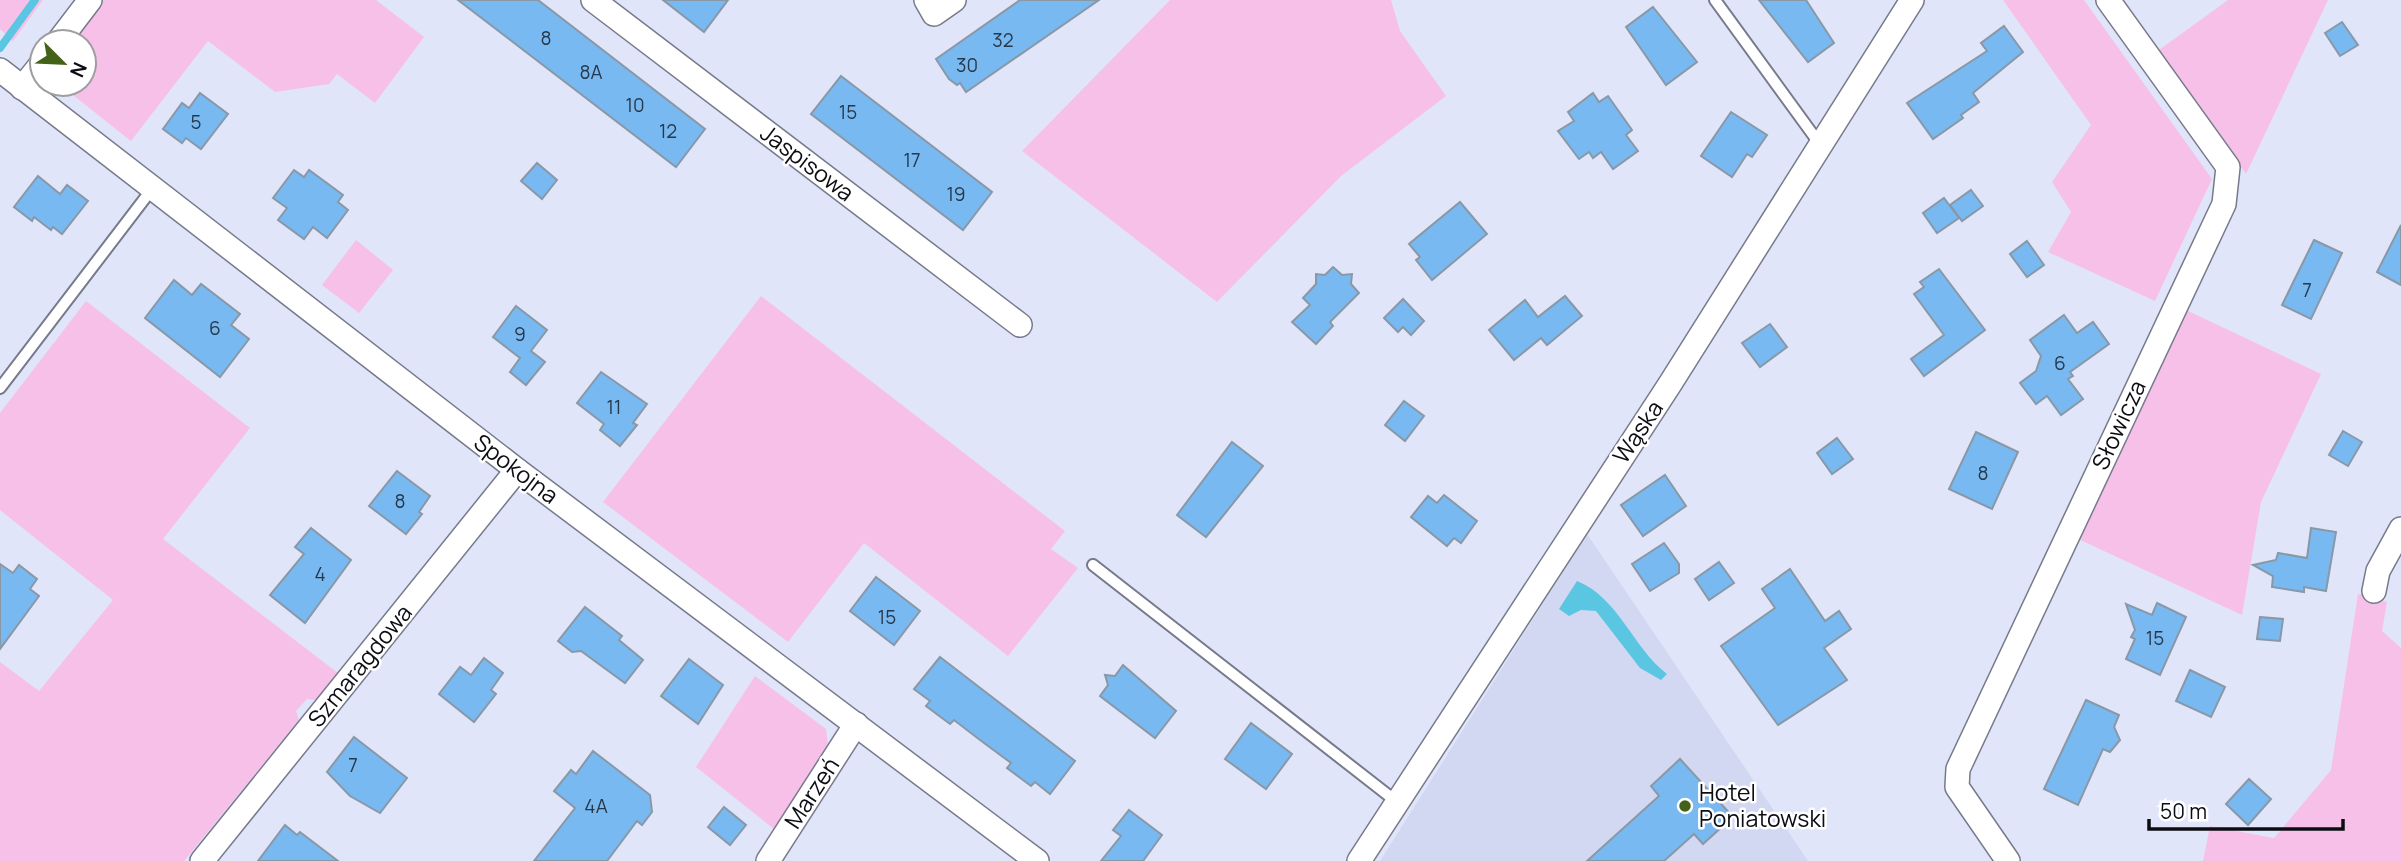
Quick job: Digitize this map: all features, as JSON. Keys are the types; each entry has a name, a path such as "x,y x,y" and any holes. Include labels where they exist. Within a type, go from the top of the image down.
{"street":[{"path":"69,28 90,0"},
{"name":"Jaspisowa","path":"593,0 1020,326"},
{"path":"926,0 934,14 954,0"},
{"name":"Wąska","path":"1359,861 1670,384 1819,143 1912,0"},
{"name":"Słowicza","path":"2008,861 1957,787 1958,769 2224,204 2228,167 2108,0"},
{"name":"Spokojna","path":"0,70 517,470 1037,861"},
{"path":"22,88 28,80"},
{"name":"Szmaragdowa","path":"202,861 517,470"},
{"path":"2374,591 2378,571 2401,529"},
{"name":"Marzeń","path":"768,861 856,724"}],"lane":[{"path":"1715,0 1819,143"},
{"path":"0,387 152,189"},
{"path":"1093,565 1398,802"}],"shaded area":[{"path":"0,0 43,0 13,41 0,29"},
{"path":"101,0 376,0 424,37 375,103 337,74 329,84 275,92 208,41 131,141 77,98 98,98 98,28 80,28"},
{"path":"1170,0 1391,0 1400,31 1446,96 1341,176 1217,302 1022,151"},
{"path":"2003,0 2084,0 2212,179 2155,301 2048,252 2071,212 2052,182 2091,125"},
{"path":"2228,0 2328,0 2246,174 2159,50"},
{"path":"356,240 393,270 359,313 322,285"},
{"path":"761,296 1065,531 1051,549 1078,568 1008,656 864,543 788,642 603,502"},
{"path":"86,301 250,428 163,539 338,673 316,700 307,699 296,711 299,720 184,861 0,861 0,662 39,691 113,600 0,510 0,413"},
{"path":"2184,309 2321,374 2261,502 2242,615 2078,539"},
{"path":"1587,534 1808,861 1380,861"},
{"path":"2358,594 2387,602 2382,631 2401,648 2401,861 2203,861 2210,826 2274,838 2331,770"},
{"path":"755,676 826,729 828,746 774,829 696,767"}],"water":[{"path":"1577,581 1604,599 1615,611 1644,651 1667,674 1661,680 1640,668 1596,611 1581,610 1569,616 1559,609"}],"building":[{"path":"458,0 538,0 705,129 676,167"},
{"path":"663,0 728,0 704,32"},
{"path":"1020,0 1099,0 966,92 960,83 957,85 949,79 936,59"},
{"path":"1759,0 1806,0 1834,43 1808,62"},
{"path":"1653,7 1697,62 1666,85 1626,27"},
{"path":"2342,22 2358,45 2340,56 2325,33"},
{"path":"2004,26 2023,52 1973,93 1979,102 1961,115 1963,118 1933,139 1907,103 1987,51 1981,43"},
{"path":"841,76 992,192 963,230 811,114"},
{"path":"200,93 228,114 201,149 186,138 182,143 163,129 182,103 189,108"},
{"path":"1593,93 1599,102 1608,96 1632,130 1626,135 1638,151 1613,169 1601,152 1593,158 1589,152 1579,159 1558,131 1574,121 1568,112"},
{"path":"1731,112 1767,135 1752,157 1747,154 1732,177 1701,156"},
{"path":"537,163 557,180 542,199 521,181"},
{"path":"294,170 304,177 309,170 343,195 338,202 348,210 327,238 313,227 304,239 278,220 287,208 273,198"},
{"path":"38,176 60,194 67,185 88,201 62,234 53,227 51,230 34,217 32,221 14,207"},
{"path":"1971,190 1983,206 1962,221 1950,205"},
{"path":"1944,198 1959,218 1937,233 1923,213"},
{"path":"1460,202 1487,234 1432,280 1416,260 1420,257 1409,244"},
{"path":"2401,225 2401,285 2377,272"},
{"path":"2314,240 2342,253 2311,319 2282,305"},
{"path":"2027,241 2044,265 2027,277 2010,254"},
{"path":"1333,267 1342,275 1352,274 1351,284 1359,293 1330,322 1333,326 1316,344 1292,322 1310,305 1303,298 1316,284 1316,274 1325,275"},
{"path":"1939,269 1985,330 1924,376 1911,359 1944,335 1914,294 1924,287 1920,282"},
{"path":"174,280 192,295 201,284 240,314 231,325 249,339 220,377 145,318"},
{"path":"1565,296 1582,316 1547,345 1541,338 1514,360 1489,330 1525,300 1538,317"},
{"path":"1403,299 1424,321 1411,335 1403,327 1398,332 1384,318"},
{"path":"516,306 547,330 531,351 545,362 526,385 510,372 520,358 493,337"},
{"path":"2064,315 2077,333 2093,322 2109,344 2070,372 2073,376 2068,379 2083,399 2061,415 2047,396 2036,404 2020,383 2036,371 2041,356 2030,340"},
{"path":"1770,324 1787,347 1760,367 1742,343"},
{"path":"601,372 647,404 633,423 637,425 620,446 600,430 604,424 577,403"},
{"path":"1404,401 1424,416 1405,441 1385,425"},
{"path":"2343,431 2362,442 2348,466 2329,455"},
{"path":"1976,432 2018,452 1992,509 1949,489"},
{"path":"1837,438 1853,459 1832,474 1817,453"},
{"path":"1232,442 1263,466 1206,537 1177,515"},
{"path":"397,471 430,496 419,512 422,514 406,534 369,506"},
{"path":"1665,475 1686,506 1643,536 1621,505"},
{"path":"1444,495 1477,521 1461,543 1454,538 1447,546 1411,517 1428,496 1437,503"},
{"path":"311,528 351,560 305,623 270,595 304,554 295,547"},
{"path":"2311,528 2336,532 2326,591 2304,587 2304,592 2272,587 2273,576 2253,565 2276,560 2278,553 2307,558"},
{"path":"1664,543 1679,564 1679,573 1650,591 1632,564"},
{"path":"1719,562 1734,583 1709,600 1695,579"},
{"path":"0,564 13,573 19,565 37,579 30,589 39,596 0,649"},
{"path":"1790,569 1825,621 1839,611 1851,629 1824,648 1847,680 1778,725 1721,646 1775,608 1762,589"},
{"path":"876,577 920,611 894,645 850,611"},
{"path":"2157,603 2186,617 2160,675 2126,659 2135,639 2131,637 2135,630 2126,604 2152,615"},
{"path":"585,607 622,636 619,640 643,660 625,683 581,651 572,652 558,641"},
{"path":"2260,617 2283,619 2280,641 2257,639"},
{"path":"940,657 1075,761 1050,794 1035,782 1031,786 1007,768 1011,763 954,720 950,724 926,706 930,701 914,689"},
{"path":"484,658 503,673 491,690 496,694 474,722 439,694 460,667 471,675"},
{"path":"689,659 723,685 698,724 661,696"},
{"path":"1123,665 1176,711 1155,738 1100,696 1108,685 1105,675 1115,676"},
{"path":"2190,670 2225,687 2211,717 2176,701"},
{"path":"2086,700 2119,715 2114,727 2120,740 2110,752 2103,749 2078,805 2044,789"},
{"path":"1251,723 1292,754 1266,789 1225,759"},
{"path":"354,737 407,778 380,813 350,796 327,772"},
{"path":"593,751 650,795 652,812 642,825 637,821 607,861 534,861 575,808 554,791 571,770 576,774"},
{"name":"Hotel Poniatowski","path":"1680,759 1733,817 1703,844 1694,834 1664,861 1587,861 1659,796 1651,786"},
{"path":"2249,779 2271,799 2248,825 2226,804"},
{"path":"724,807 746,825 730,845 708,827"},
{"path":"1129,810 1162,835 1143,861 1101,861 1121,836 1113,830"},
{"path":"285,825 297,835 300,832 338,861 258,861"}],"waterway":[{"path":"0,48 35,0"}],"place":[{"name":"Hotel Poniatowski","path":"1685,806"}]}
